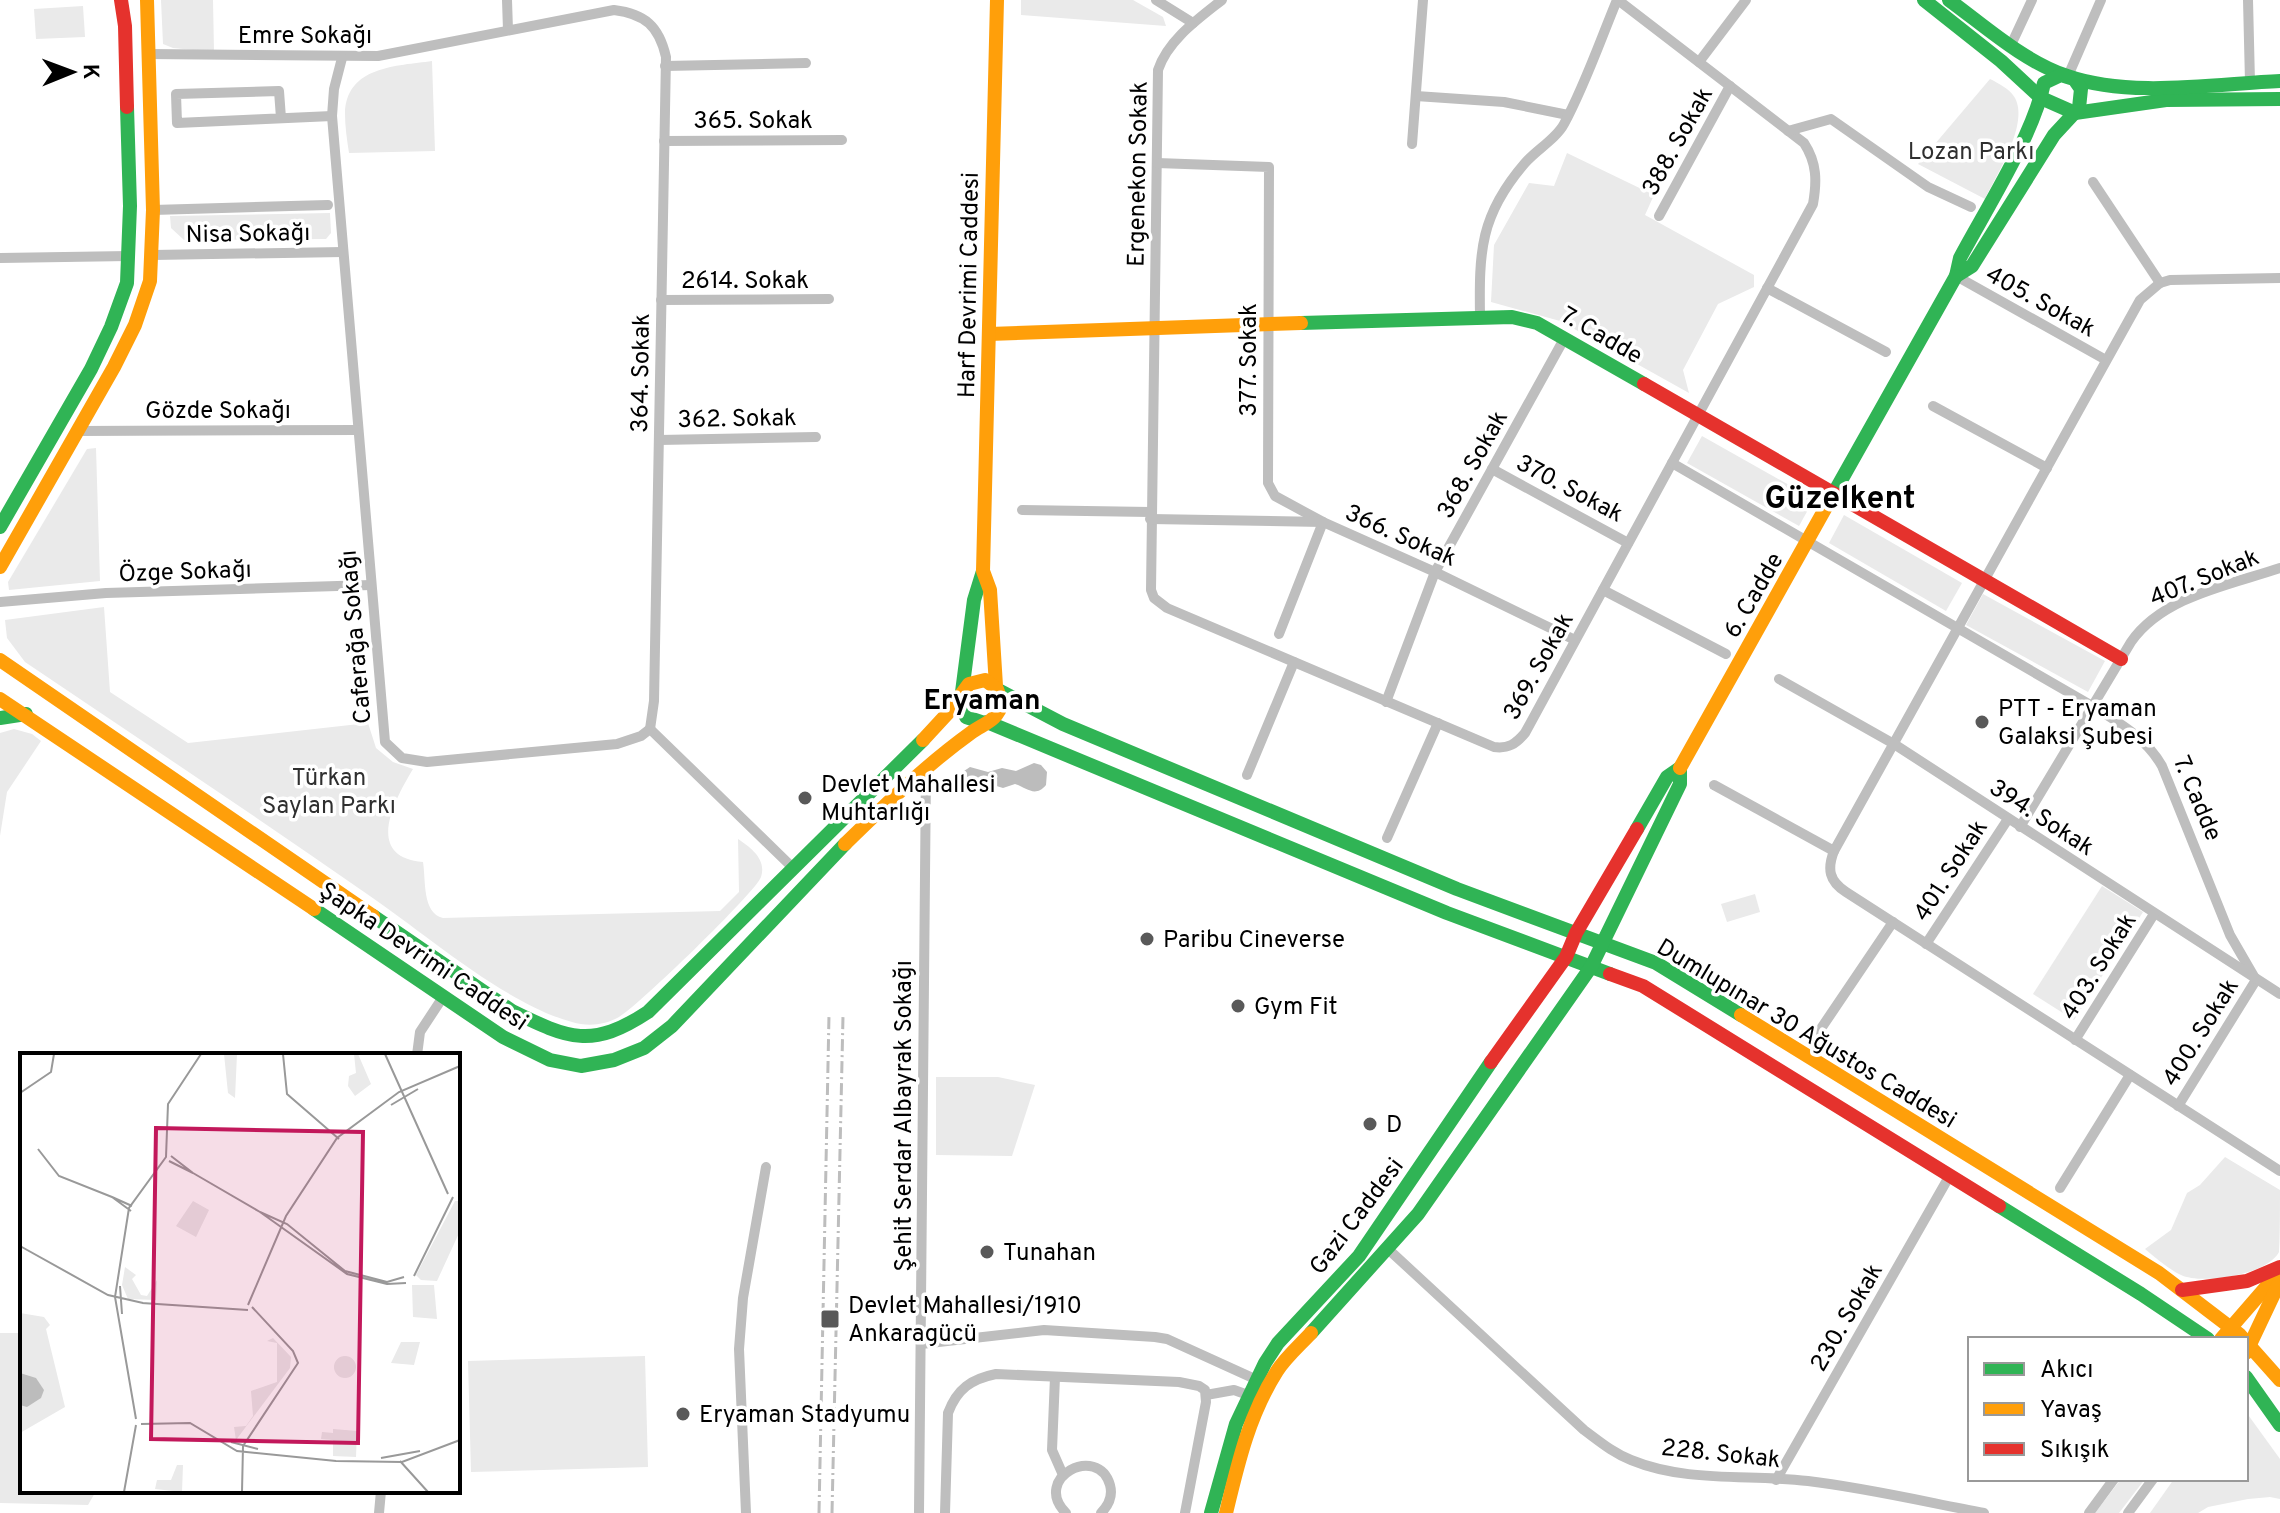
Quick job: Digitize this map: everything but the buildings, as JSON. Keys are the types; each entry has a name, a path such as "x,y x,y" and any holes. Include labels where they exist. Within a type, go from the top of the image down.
{"main road":[{"path":"0,527 91,369 127,283 125,26 121,0"},
{"path":"0,567 135,325 150,281 153,210 147,0"},
{"name":"Harf Devrimi Caddesi","path":"997,0 983,571 990,590 998,688"},
{"path":"1924,0 2001,61 2041,98 2075,113 2166,100 2280,99"},
{"path":"1949,0 2011,45 2078,83 2082,102 2075,113"},
{"path":"2041,98 2041,89 2055,76 2134,85 2280,81"},
{"name":"6. Cadde","path":"1566,957 1576,933 1667,777 1680,768 1956,276 1960,258 2041,98"},
{"name":"6. Cadde","path":"1956,276 1972,266 2054,135 2075,113"},
{"path":"129,256 153,255"},
{"name":"7. Cadde","path":"989,334 1480,317 1512,317 1537,323 2121,659"},
{"name":"Harf Devrimi Caddesi","path":"961,695 970,654 974,591 983,571"},
{"path":"0,649 6,664"},
{"name":"Şapka Devrimi Caddesi","path":"6,664 512,1011 552,1031 591,1038 626,1028 648,1012 791,866 944,719 961,695"},
{"path":"971,682 991,682 998,688 1003,705 1001,711 986,723 966,717 960,705 961,695 971,682"},
{"name":"Dumlupınar 30 Ağustos Caddesi","path":"998,688 1063,724 1457,889 1656,963 2182,1290 2231,1325 2240,1337"},
{"name":"Şapka Devrimi Caddesi","path":"0,699 503,1037 537,1057 579,1066 621,1059 667,1032 808,881 926,767 986,723"},
{"path":"0,718 26,714"},
{"name":"Dumlupınar 30 Ağustos Caddesi","path":"986,723 1447,913 1643,986 2141,1294 2205,1337"},
{"name":"6. Cadde","path":"1591,967 1680,784 1680,768"},
{"path":"791,866 808,881"},
{"name":"Gazi Caddesi","path":"1226,1513 1254,1398 1255,1379 1278,1343 1359,1256 1524,1013 1566,957"},
{"name":"Gazi Caddesi","path":"1211,1513 1231,1434 1254,1398 1418,1214 1591,967"},
{"path":"1398,1200 1418,1214"},
{"path":"2182,1290 2247,1281 2280,1269"},
{"path":"2222,1337 2280,1269"},
{"path":"2249,1348 2280,1281"},
{"name":"Dumlupınar 30 Ağustos Caddesi","path":"2249,1348 2280,1380"},
{"path":"2248,1380 2280,1425"}],"street":[{"path":"507,0 508,30"},
{"path":"1156,0 1193,23"},
{"name":"Ergenekon Sokak","path":"1154,326 1158,70 1163,58 1193,23 1222,0"},
{"path":"1412,144 1423,0"},
{"path":"1480,317 1479,263 1488,220 1504,188 1562,128 1617,0 1788,131 1831,119 1928,187 1971,207"},
{"path":"1699,62 1746,0"},
{"path":"2011,45 2032,0"},
{"path":"2068,76 2101,0"},
{"path":"2248,0 2250,82"},
{"name":"Emre Sokağı","path":"148,54 378,56 600,11 628,12 649,21"},
{"name":"364. Sokak","path":"649,21 662,42 665,66 654,701 650,729"},
{"name":"Caferağa Sokağı","path":"342,58 334,89 332,116 383,734 390,748 402,758 427,762 617,744 631,741 650,729"},
{"path":"665,66 806,63"},
{"name":"388. Sokak","path":"1659,216 1730,86"},
{"path":"281,118 279,91 176,94 177,123 332,116"},
{"path":"1416,96 1504,102 1568,115"},
{"name":"369. Sokak","path":"1154,326 1149,583 1154,598 1160,604 1494,747 1512,746 1525,733 1813,204 1816,170 1812,155 1804,143 1788,131"},
{"name":"365. Sokak","path":"664,141 842,140"},
{"name":"377. Sokak","path":"1157,163 1269,167 1268,483 1275,496 1323,522"},
{"path":"2093,182 2160,283"},
{"path":"153,210 328,205"},
{"name":"Nisa Sokağı","path":"153,255 343,252"},
{"path":"0,258 129,256"},
{"name":"405. Sokak","path":"1956,276 2106,360"},
{"path":"2279,1169 1893,922 1833,881 1830,869 1834,851 2140,300 2160,283 2181,279 2280,278"},
{"path":"1767,288 1886,352"},
{"name":"2614. Sokak","path":"661,300 829,299"},
{"name":"368. Sokak","path":"1386,702 1435,572 1564,339"},
{"path":"1933,406 2047,468"},
{"name":"Gözde Sokağı","path":"77,431 358,430"},
{"name":"362. Sokak","path":"659,440 816,437"},
{"name":"7. Cadde","path":"1672,463 2133,732 2156,756 2230,935 2256,980"},
{"name":"370. Sokak","path":"1492,469 1628,543"},
{"name":"366. Sokak","path":"1022,510 1323,522 1575,640"},
{"path":"1279,634 1323,522"},
{"name":"407. Sokak","path":"2094,707 2139,630 2163,611 2280,568"},
{"name":"Özge Sokağı","path":"0,602 106,593 371,585"},
{"path":"1603,590 1726,654"},
{"path":"1247,775 1294,662"},
{"name":"394. Sokak","path":"1779,679 1894,744 2280,994"},
{"name":"401. Sokak","path":"2020,827 2094,707"},
{"path":"1387,838 1438,723"},
{"path":"650,729 791,866"},
{"name":"Şehit Serdar Albayrak Sokağı","path":"919,1513 926,767"},
{"path":"1714,785 1834,851"},
{"name":"401. Sokak","path":"1926,944 2008,819"},
{"name":"403. Sokak","path":"2075,1040 2154,914"},
{"path":"1818,1033 1893,922"},
{"name":"400. Sokak","path":"2178,1106 2256,980"},
{"path":"417,1053 420,1032 443,997"},
{"path":"2060,1188 2130,1075"},
{"path":"746,1513 739,1349 743,1298 766,1167"},
{"name":"230. Sokak","path":"1776,1480 1950,1175"},
{"name":"228. Sokak","path":"1388,1249 1584,1430 1631,1460 1676,1472 1807,1481 1984,1513"},
{"path":"921,1344 1044,1330 1155,1337 1167,1339 1255,1379"},
{"path":"945,1513 948,1413 954,1398 964,1387 979,1378 996,1374 1192,1383 1205,1390 1185,1513"},
{"path":"1055,1377 1052,1450 1063,1475"},
{"path":"1206,1395 1234,1390 1254,1398"},
{"path":"1066,1513 1058,1502 1057,1493 1063,1475 1069,1469 1086,1465 1107,1478 1111,1495 1101,1513"},
{"path":"2089,1513 2113,1481"},
{"path":"2128,1513 2152,1481"},
{"path":"379,1513 381,1493"}],"green space":[{"path":"161,0 213,0 214,52 173,48 163,44"},
{"path":"1021,0 1133,0 1163,17 1166,26 1021,15"},
{"path":"83,6 85,37 36,39 34,9"},
{"path":"432,61 435,151 349,153 345,114 354,86 376,71"},
{"name":"Lozan Parkı","path":"1990,79 2015,98 2018,121 2010,149 1985,199 1918,164"},
{"path":"1567,153 1654,195 1645,215 1754,275 1754,287 1718,304 1683,370 1689,393 1560,321 1491,302 1494,245 1529,183 1554,186"},
{"path":"330,213 331,233 326,239 184,240 171,228 170,216"},
{"path":"1702,436 1814,499 1799,526 1687,463"},
{"path":"96,448 100,581 9,590 8,582 87,449"},
{"path":"1844,515 1962,583 1946,611 1829,543"},
{"path":"1983,594 2105,661 2088,692 1966,625"},
{"name":"Türkan Saylan Parkı","path":"104,607 110,692 188,743 368,723 376,748 393,762 413,769 392,810 389,838 394,850 405,858 423,862 428,903 436,915 443,918 720,911 739,892 738,839 760,859 761,877 740,904 695,949 619,1017 590,1025 546,1013 466,966 325,865 25,662 7,638 5,620"},
{"path":"14,729 32,734 41,741 7,792 0,836 0,733"},
{"path":"2102,886 2143,912 2074,1020 2033,994"},
{"path":"1755,894 1760,912 1727,922 1721,904"},
{"path":"936,1077 998,1077 1035,1085 1012,1156 936,1155"},
{"path":"2225,1157 2280,1190 2279,1252 2262,1267 2233,1276 2203,1279 2181,1275 2145,1249 2171,1230 2187,1193 2200,1185"},
{"path":"0,1333 20,1333 20,1493 95,1493 88,1505 0,1503"},
{"path":"645,1356 648,1467 471,1472 468,1361"},
{"path":"2248,1415 2280,1459 2280,1499 2248,1499 2208,1507 2198,1513 2150,1513 2173,1481 2248,1481"},
{"path":"2119,1481 2143,1481 2119,1513 2095,1513"}],"shaded area":[{"path":"1034,763 1047,772 1046,785 1038,791 1015,784 1003,788 990,784 969,791 961,784 961,773 970,767 988,772 1002,768 1016,771"}],"railway":[{"path":"819,1513 829,1015"},
{"path":"832,1513 843,1016"}],"traffic: fast":[{"path":"1924,0 2001,61 2041,98 2075,113 2166,100 2280,99"},
{"path":"1949,0 2035,62 2092,83 2172,88 2280,81"},
{"path":"2061,75 2074,79 2081,89 2079,108 2054,135 1972,266 1956,276 1960,258 2030,126 2044,83 2061,75"},
{"path":"0,527 91,369 127,283 130,206 127,107"},
{"path":"1830,500 1956,276"},
{"path":"1301,323 1512,317 1537,323 1644,384"},
{"path":"962,692 974,600 983,571"},
{"path":"1000,691 1063,724 1457,889 1656,963 1741,1015"},
{"path":"960,698 966,717 984,723"},
{"path":"0,718 26,714"},
{"path":"987,722 1447,913 1610,974"},
{"path":"373,916 512,1011 565,1033 580,1036 611,1031 648,1012 923,740"},
{"path":"1311,1333 1418,1214 1591,967 1680,784 1680,768 1667,777 1637,829"},
{"path":"314,909 503,1037 550,1060 581,1066 614,1060 644,1048 672,1026 845,844"},
{"path":"1211,1513 1236,1424 1265,1363 1278,1343 1359,1256 1491,1062"},
{"path":"1999,1206 2205,1337"},
{"path":"2248,1380 2280,1425"}],"traffic: slow":[{"path":"0,567 114,367 135,325 150,281 153,210 147,0"},
{"path":"996,686 990,590 983,571 997,0"},
{"path":"989,334 1301,323"},
{"path":"1680,768 1830,500"},
{"path":"0,660 373,916"},
{"path":"845,844 922,772 994,717 1002,703 997,689 985,680 969,684 923,740"},
{"path":"0,699 314,909"},
{"path":"1741,1015 2159,1273 2242,1337"},
{"path":"2223,1337 2280,1271"},
{"path":"2248,1349 2280,1281"},
{"path":"1226,1513 1240,1458 1267,1388 1281,1366 1311,1333"},
{"path":"2248,1344 2280,1380"}],"traffic: jam":[{"path":"121,0 125,26 127,107"},
{"path":"1644,384 2121,659"},
{"path":"1491,1062 1566,957 1576,933 1637,829"},
{"path":"1610,974 1643,986 1999,1206"},
{"path":"2182,1290 2247,1281 2280,1267"}],"place":[{"name":"PTT - Eryaman Galaksi Şubesi","path":"1982,722"},
{"name":"Devlet Mahallesi Muhtarlığı","path":"805,798"},
{"name":"Paribu Cineverse","path":"1147,939"},
{"name":"Gym Fit","path":"1238,1006"},
{"name":"D","path":"1370,1124"},
{"name":"Tunahan","path":"987,1252"},
{"name":"Devlet Mahallesi/1910 Ankaragücü","path":"830,1319"},
{"name":"Eryaman Stadyumu","path":"683,1414"}],"district":[{"name":"Güzelkent","path":"1840,497"},
{"name":"Eryaman","path":"982,699"}]}
